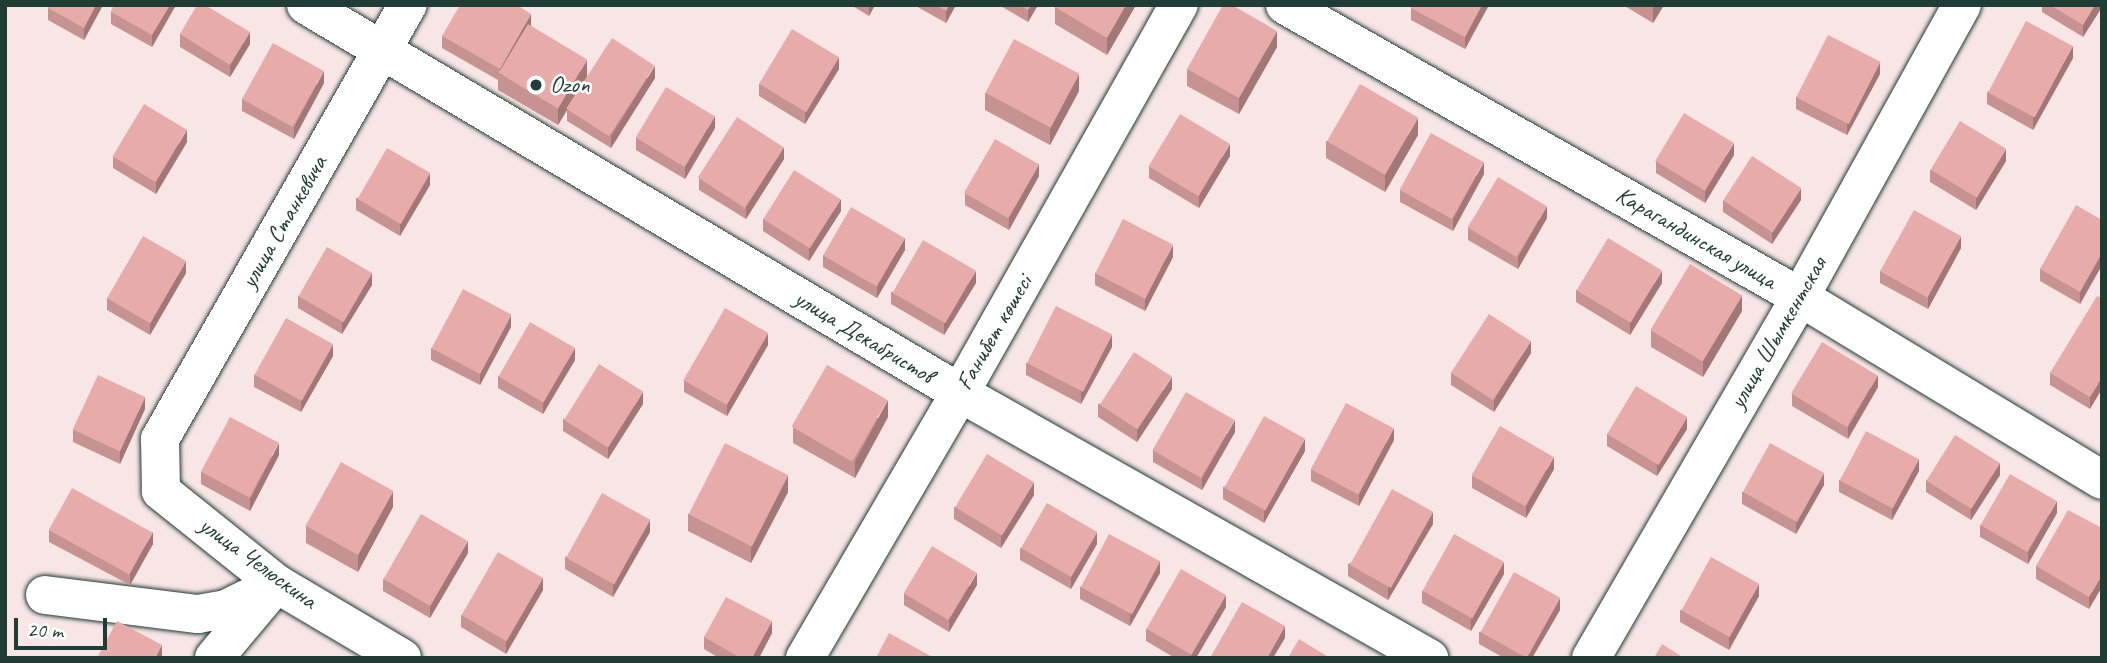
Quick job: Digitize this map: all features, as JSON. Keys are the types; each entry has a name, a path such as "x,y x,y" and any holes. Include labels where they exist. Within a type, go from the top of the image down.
{"street":[{"name":"улица Декабристов","path":"306,5 960,393 1429,658"},
{"name":"улица Станкевича","path":"160,439 408,5"},
{"name":"Ғанибет көшесі","path":"805,658 960,393 1180,5"},
{"name":"Карагандинская улица","path":"1285,5 1800,297 2102,480"},
{"name":"улица Шымкентская","path":"1591,658 1800,297 1962,5"},
{"name":"улица Челюскина","path":"160,439 161,491 277,584 402,658"},
{"path":"46,595 198,614 226,609 277,584"},
{"path":"215,658 277,584"}],"building":[{"path":"50,5 96,5 84,28 48,8"},
{"path":"114,5 170,5 152,35 111,12"},
{"path":"197,5 205,5 250,32 230,65 180,34"},
{"path":"460,5 517,5 531,14 500,69 442,36"},
{"path":"936,5 949,5 946,11"},
{"path":"1126,5 1107,38 1055,7"},
{"path":"1223,5 1232,5 1277,31 1239,98 1187,69"},
{"path":"1412,5 1482,5 1465,37 1411,8"},
{"path":"2050,5 2095,5 2083,25"},
{"path":"2026,21 2073,46 2035,117 1988,93"},
{"path":"528,24 587,60 558,108 499,73"},
{"path":"792,29 839,57 806,112 759,84"},
{"path":"1828,35 1881,62 1849,124 1796,97"},
{"path":"612,38 655,66 609,136 566,108"},
{"path":"1014,39 1079,74 1051,128 985,93"},
{"path":"273,43 324,71 293,127 242,99"},
{"path":"1360,84 1418,118 1385,175 1327,141"},
{"path":"666,87 715,116 684,167 636,138"},
{"path":"144,104 187,130 155,182 113,156"},
{"path":"1684,113 1734,143 1705,191 1655,161"},
{"path":"1180,114 1230,144 1198,196 1149,166"},
{"path":"737,117 784,147 745,208 698,177"},
{"path":"1960,121 2006,149 1977,198 1931,170"},
{"path":"1431,133 1483,162 1452,219 1399,190"},
{"path":"995,139 1039,164 1008,218 964,193"},
{"path":"387,148 430,173 401,224 358,199"},
{"path":"1752,156 1801,188 1773,233 1723,200"},
{"path":"794,170 841,199 810,248 763,219"},
{"path":"1498,177 1547,206 1516,257 1468,228"},
{"path":"2076,205 2102,220 2102,253 2080,292 2040,269"},
{"path":"851,207 905,238 877,286 823,255"},
{"path":"1914,210 1961,236 1927,297 1880,271"},
{"path":"1123,219 1173,244 1145,299 1095,273"},
{"path":"143,236 186,261 150,323 107,298"},
{"path":"1608,238 1662,270 1631,323 1577,290"},
{"path":"923,240 976,271 945,323 892,293"},
{"path":"327,247 372,273 344,322 298,296"},
{"path":"1690,264 1742,295 1703,361 1650,330"},
{"path":"463,289 512,315 480,374 432,348"},
{"path":"2097,296 2102,298 2102,377 2090,397 2050,373"},
{"path":"1056,306 1112,335 1083,392 1027,363"},
{"path":"725,308 768,333 727,405 684,380"},
{"path":"1489,314 1531,341 1493,400 1451,373"},
{"path":"286,318 333,344 302,401 254,375"},
{"path":"530,322 575,348 544,403 498,377"},
{"path":"1822,342 1878,375 1847,427 1791,393"},
{"path":"1134,352 1172,377 1137,429 1100,405"},
{"path":"599,364 643,392 608,448 564,420"},
{"path":"827,365 888,400 852,461 792,426"},
{"path":"98,375 145,397 120,451 73,429"},
{"path":"1636,386 1687,417 1659,465 1607,434"},
{"path":"1186,392 1234,420 1201,478 1152,450"},
{"path":"1346,403 1394,428 1358,495 1311,469"},
{"path":"1264,416 1305,439 1265,511 1224,488"},
{"path":"230,417 279,443 249,498 201,472"},
{"path":"1500,426 1554,457 1525,506 1472,475"},
{"path":"1866,431 1919,459 1893,509 1840,480"},
{"path":"1955,435 2000,463 1971,509 1926,481"},
{"path":"725,443 788,475 752,547 689,514"},
{"path":"1770,443 1824,473 1797,522 1743,492"},
{"path":"987,454 1034,482 1002,535 955,507"},
{"path":"341,462 393,491 358,555 306,526"},
{"path":"2010,474 2057,501 2027,552 1980,525"},
{"path":"72,488 152,533 129,575 49,530"},
{"path":"1392,489 1433,512 1391,588 1350,565"},
{"path":"602,493 650,520 614,584 566,558"},
{"path":"1047,503 1097,532 1071,577 1021,548"},
{"path":"2068,510 2102,528 2102,575 2089,597 2036,566"},
{"path":"421,514 468,541 430,606 384,579"},
{"path":"1109,534 1160,561 1132,614 1081,587"},
{"path":"1454,534 1504,562 1472,618 1422,591"},
{"path":"932,546 977,573 948,620 904,593"},
{"path":"498,552 543,578 507,641 462,615"},
{"path":"1711,557 1759,584 1730,637 1681,610"},
{"path":"1181,569 1226,595 1192,655 1146,629"},
{"path":"1514,572 1560,598 1527,658 1481,632"},
{"path":"726,597 772,621 752,658 741,658 704,637"},
{"path":"1242,602 1285,626 1267,658 1210,658"},
{"path":"117,621 162,645 155,658 97,658"},
{"path":"889,633 934,658 876,658"},
{"path":"1299,639 1330,658 1288,658"},
{"path":"1662,644 1684,658 1654,658"}],"place":[{"name":"Ozon","path":"536,85"}]}
